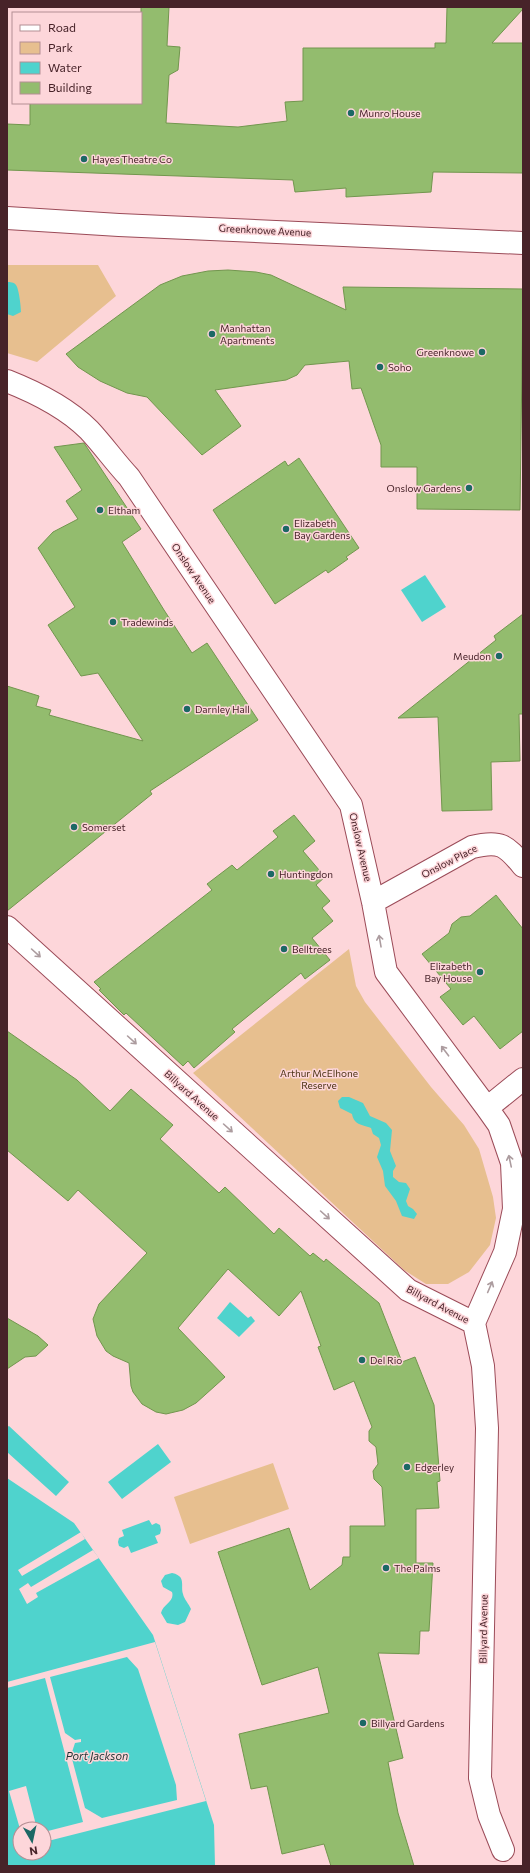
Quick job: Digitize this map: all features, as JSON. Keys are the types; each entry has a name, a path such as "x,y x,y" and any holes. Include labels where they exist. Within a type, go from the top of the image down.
{"street":[{"name":"Greenknowe Avenue","path":"7,218 119,225 523,243"},
{"name":"Onslow Avenue","path":"7,381 21,387 66,412 88,430 129,477 351,805 373,902 386,972 488,1108 498,1125 512,1163 514,1209 505,1252 474,1323"},
{"name":"Onslow Place","path":"373,902 472,847 483,844 489,843 508,848 523,866"},
{"name":"Billyard Avenue","path":"7,927 408,1290 474,1323 484,1366 487,1428 480,1778 488,1815 503,1850"},
{"path":"488,1108 523,1079"}],"green space":[{"path":"7,265 98,265 116,296 37,362 7,353"},
{"name":"Arthur McElhone Reserve","path":"349,949 356,986 365,1002 431,1087 464,1125 479,1149 493,1197 496,1218 490,1245 469,1272 448,1284 426,1284 404,1270 193,1073"},
{"path":"273,1463 289,1509 190,1544 174,1497"}],"water":[{"path":"7,282 12,282 15,284 19,294 21,312 13,316 7,314"},
{"path":"425,575 446,607 422,622 401,590"},
{"path":"342,1097 349,1097 363,1103 370,1116 386,1123 392,1130 390,1151 396,1166 393,1171 393,1177 399,1182 406,1183 410,1189 406,1201 408,1206 417,1214 414,1219 402,1216 396,1201 385,1186 383,1171 377,1157 381,1145 379,1138 373,1134 371,1128 356,1122 352,1114 340,1108 338,1101"},
{"path":"230,1302 248,1318 251,1316 255,1321 239,1337 217,1318"},
{"path":"9,1426 69,1482 56,1496 7,1452 7,1427"},
{"path":"158,1444 171,1462 122,1499 108,1482"},
{"name":"Port Jackson","path":"7,1478 74,1523 153,1635 214,1825 215,1866 7,1866"},
{"path":"149,1520 152,1525 156,1523 160,1525 160,1534 155,1536 158,1543 131,1553 128,1546 124,1548 119,1546 119,1538 124,1536 122,1530"},
{"path":"172,1573 180,1576 182,1591 191,1609 185,1622 178,1625 167,1623 161,1613 172,1598 172,1592 163,1587 161,1581 165,1575"}],"pier":[{"path":"81,1532 85,1539 22,1576 18,1570"},
{"path":"93,1550 99,1558 36,1593 38,1597 27,1604 19,1589 28,1583 31,1587"},
{"path":"155,1642 206,1801 52,1840 52,1830 83,1822 45,1678 7,1688 7,1682","holes":["127,1657 138,1669 176,1785 177,1800 102,1818 85,1808 71,1755 75,1743 81,1742 81,1739 75,1740 65,1733 50,1677"]},
{"path":"26,1786 35,1821 18,1821 9,1791"}],"building":[{"path":"141,7 169,7 167,46 180,47 178,70 169,75 166,123 238,127 287,121 285,102 303,101 303,48 435,48 435,43 446,43 447,7 523,7 523,9 492,43 523,43 523,173 433,172 431,192 346,197 346,188 295,192 293,180 7,170 7,124 30,125 30,104 142,104"},
{"path":"228,270 256,272 271,275 346,310 343,287 523,289 520,510 417,509 417,467 381,467 381,445 361,388 352,389 349,361 305,365 297,375 286,380 215,390 241,426 202,455 147,397 127,393 100,381 78,367 66,354 160,285 182,276 208,271"},
{"path":"84,443 141,529 122,542 164,610 192,653 207,643 258,720 150,791 152,794 7,911 7,686 39,696 36,706 51,710 49,715 143,741 98,673 81,676 48,625 75,607 38,548 53,532 78,519 66,501 82,490 54,447"},
{"name":"Elizabeth Bay Gardens","path":"299,458 359,548 346,557 348,559 328,573 326,570 275,604 213,510 285,461 288,466"},
{"path":"523,614 523,714 519,714 520,761 491,762 492,810 442,811 438,717 398,718 496,640 494,636"},
{"path":"294,815 315,841 303,851 325,877 316,885 330,901 322,908 333,921 312,938 330,960 305,979 301,973 232,1029 235,1032 194,1068 188,1061 183,1066 126,1013 124,1015 99,990 101,989 94,982 212,890 207,884 232,865 237,870 278,837 273,831"},
{"name":"Elizabeth Bay House","path":"496,895 523,929 523,1031 500,1049 474,1016 463,1025 440,997 451,989 422,954 449,933 452,924 461,917 470,916"},
{"path":"7,1031 77,1080 110,1111 131,1089 173,1125 160,1139 219,1193 225,1187 274,1234 279,1228 310,1256 313,1253 324,1262 326,1259 379,1303 402,1362 415,1357 434,1405 440,1481 437,1482 439,1508 416,1509 416,1563 433,1563 429,1631 420,1631 419,1654 378,1653 403,1758 388,1762 398,1813 414,1866 331,1866 324,1844 282,1854 267,1786 251,1789 239,1734 329,1713 318,1667 262,1685 218,1552 289,1528 310,1590 342,1565 343,1557 350,1557 350,1526 385,1526 382,1487 374,1479 373,1471 378,1464 376,1447 369,1441 369,1431 372,1427 354,1381 334,1390 318,1347 321,1346 301,1291 279,1316 228,1269 178,1328 225,1377 196,1403 183,1410 166,1414 156,1412 142,1404 133,1392 131,1386 129,1363 106,1351 97,1336 93,1319 99,1304 147,1253 78,1190 68,1201 7,1150"},
{"path":"7,1318 38,1336 48,1345 36,1356 25,1357 7,1369"}],"place":[{"name":"Munro House","path":"351,113"},
{"name":"Hayes Theatre Co","path":"84,159"},
{"name":"Manhattan Apartments","path":"212,334"},
{"name":"Greenknowe","path":"482,352"},
{"name":"Soho","path":"380,367"},
{"name":"Onslow Gardens","path":"469,488"},
{"name":"Eltham","path":"100,510"},
{"name":"Elizabeth Bay Gardens","path":"286,529"},
{"name":"Tradewinds","path":"113,622"},
{"name":"Meudon","path":"499,656"},
{"name":"Darnley Hall","path":"187,709"},
{"name":"Somerset","path":"74,827"},
{"name":"Huntingdon","path":"271,874"},
{"name":"Belltrees","path":"284,949"},
{"name":"Elizabeth Bay House","path":"480,972"},
{"name":"Del Rio","path":"362,1360"},
{"name":"Edgerley","path":"407,1467"},
{"name":"The Palms","path":"386,1568"},
{"name":"Billyard Gardens","path":"363,1723"}]}
